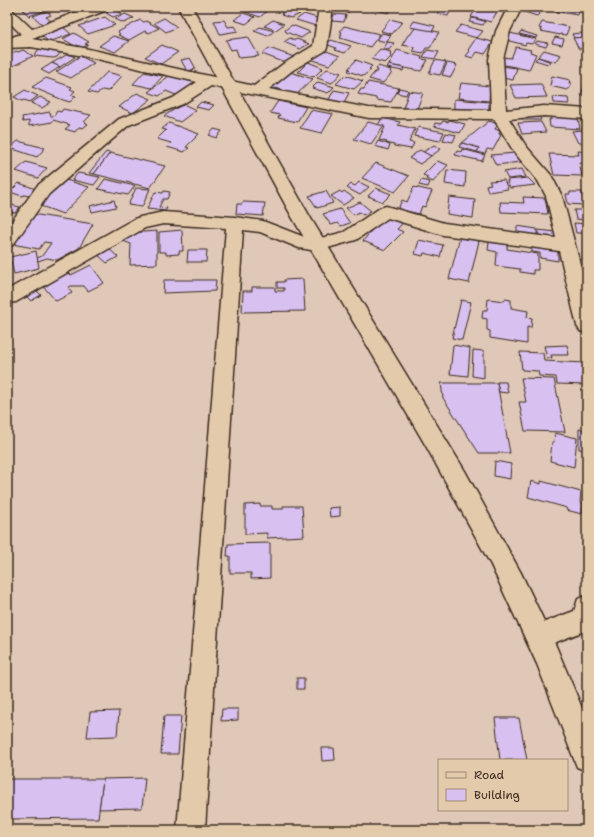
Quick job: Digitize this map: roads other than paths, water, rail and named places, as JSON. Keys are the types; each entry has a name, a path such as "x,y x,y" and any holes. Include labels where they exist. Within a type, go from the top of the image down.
{"street":[{"path":"7,44 102,7"},
{"path":"185,7 218,83 459,482 500,558 538,637 570,710 587,757"},
{"path":"256,91 288,67 320,48 326,7"},
{"path":"514,7 504,31 496,59 499,115 520,149 545,179 554,196 567,246 582,286 587,326"},
{"path":"7,13 30,35"},
{"path":"7,44 31,43 84,52 218,83 369,113 499,115 544,111 587,114"},
{"path":"7,241 43,190 124,122 178,101 218,83"},
{"path":"8,295 140,223 163,218 235,223 263,227 305,244 317,245 350,236 386,212 443,230 567,246"},
{"path":"191,830 235,223"},
{"path":"538,637 585,619 587,607"}]}
